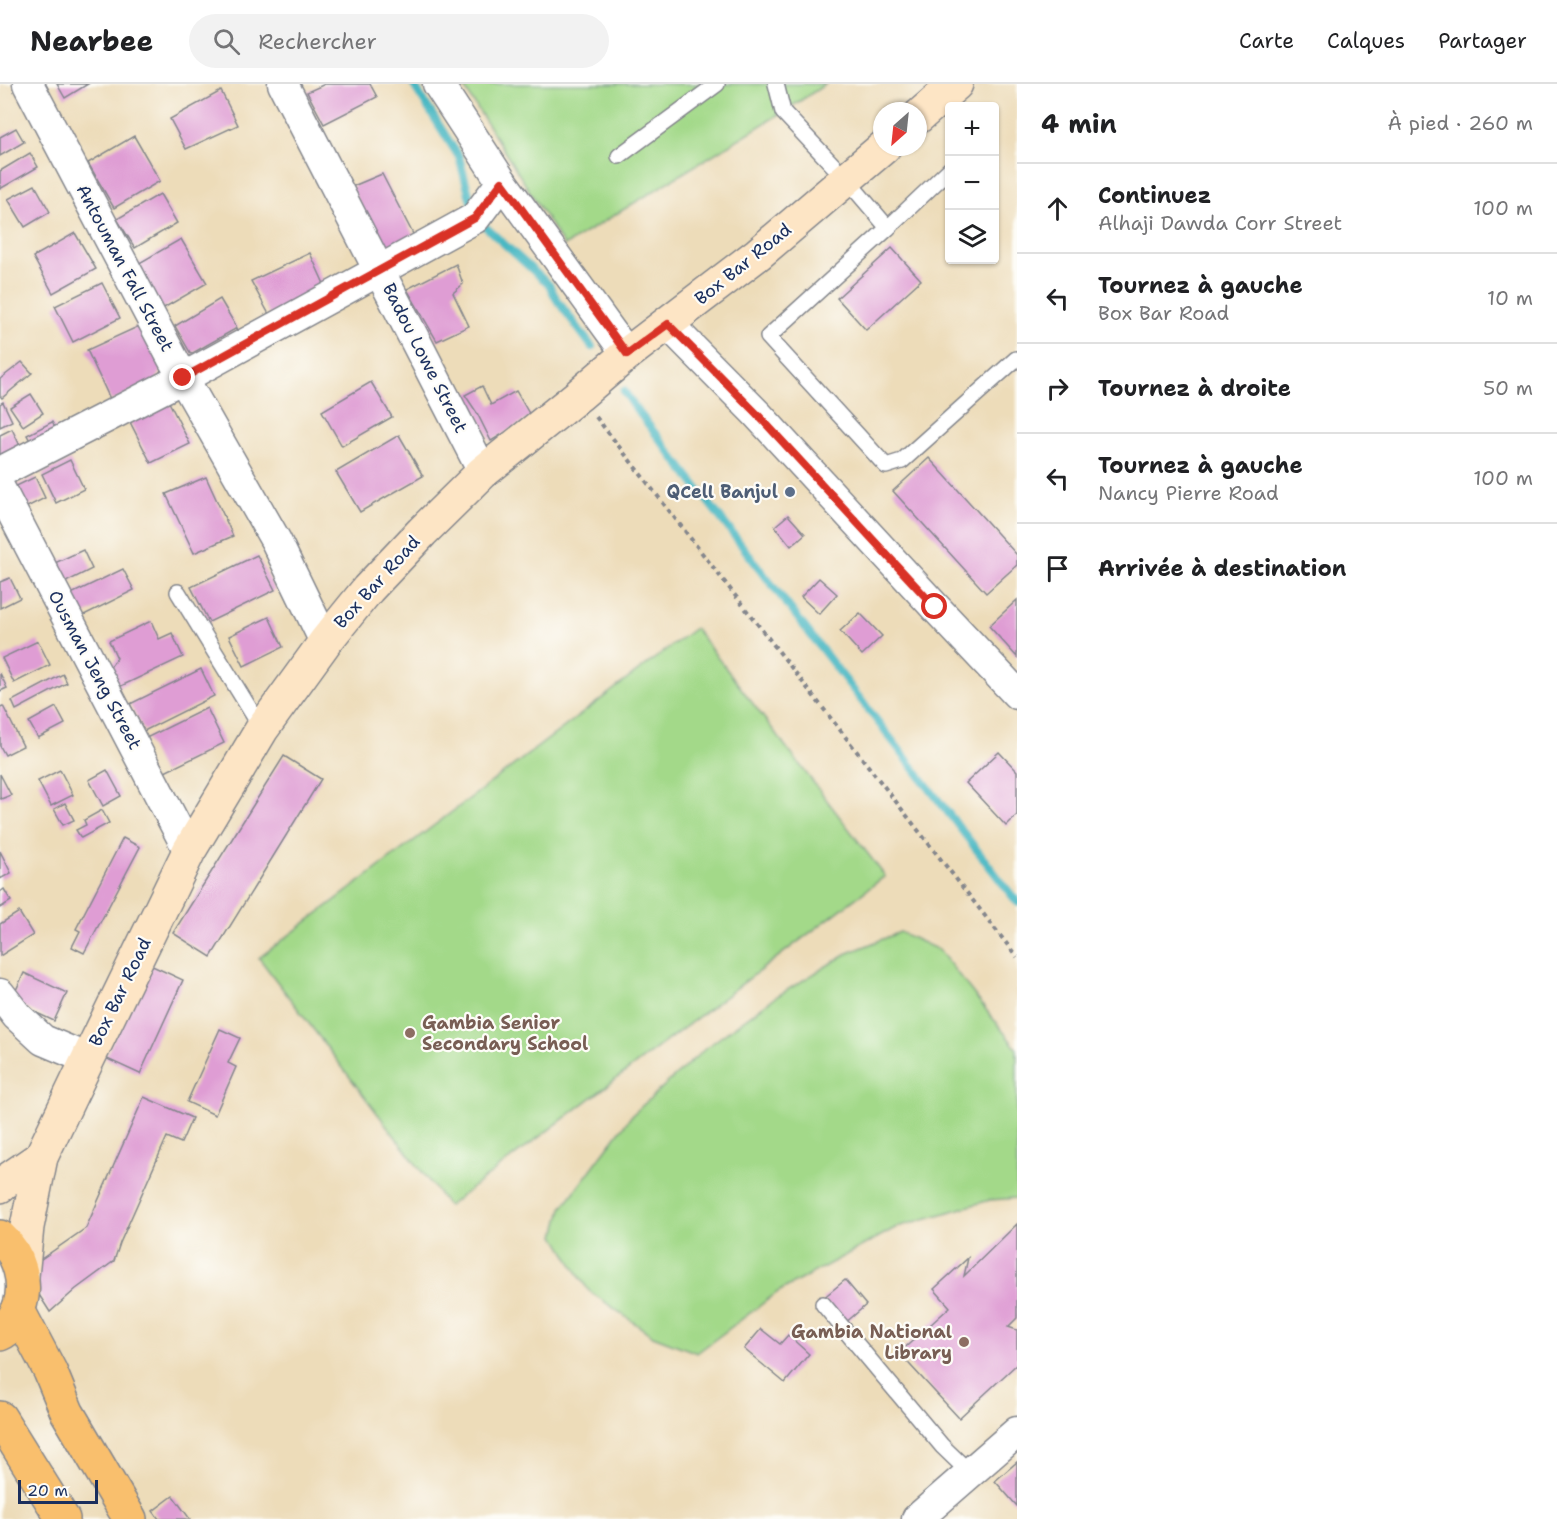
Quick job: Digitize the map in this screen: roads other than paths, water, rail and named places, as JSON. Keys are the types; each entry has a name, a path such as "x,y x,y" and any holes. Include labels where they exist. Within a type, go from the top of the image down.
{"highway":[{"path":"0,1237 12,1250 22,1276 22,1298 9,1322 50,1371 67,1412 130,1519"},
{"path":"0,1418 63,1519"}],"street":[{"name":"Antouman Fall Street","path":"28,84 183,378 276,541 325,642"},
{"name":"Badou Lowe Street","path":"283,84 483,472"},
{"path":"438,84 502,182 627,354"},
{"path":"927,109 956,84"},
{"name":"Box Bar Road","path":"22,1276 27,1227 41,1157 189,851 262,729 325,642 368,589 483,472 627,354 758,254 874,156"},
{"path":"0,472 183,378 475,218 502,182"},
{"path":"668,324 757,414 1017,694"},
{"name":"Ousman Jeng Street","path":"0,489 189,851"},
{"path":"0,994 17,1016 44,1040 88,1059"},
{"path":"0,1186 41,1157"},
{"path":"917,1519 1017,1432"}],"lane":[{"path":"619,156 717,84"},
{"path":"776,84 783,112 847,180 888,228"},
{"path":"945,174 768,337 886,466 902,461 1016,359"},
{"path":"178,592 262,729"},
{"path":"823,1304 942,1446 970,1473"}],"waterway":[{"path":"413,84 459,157 473,209"},
{"path":"478,220 549,285 557,300 592,347"},
{"path":"624,391 1017,902"}],"place":[{"name":"QCell Banjul","path":"790,492"},
{"name":"Gambia Senior Secondary School","path":"410,1033"},
{"name":"Gambia National Library","path":"964,1342"}]}
